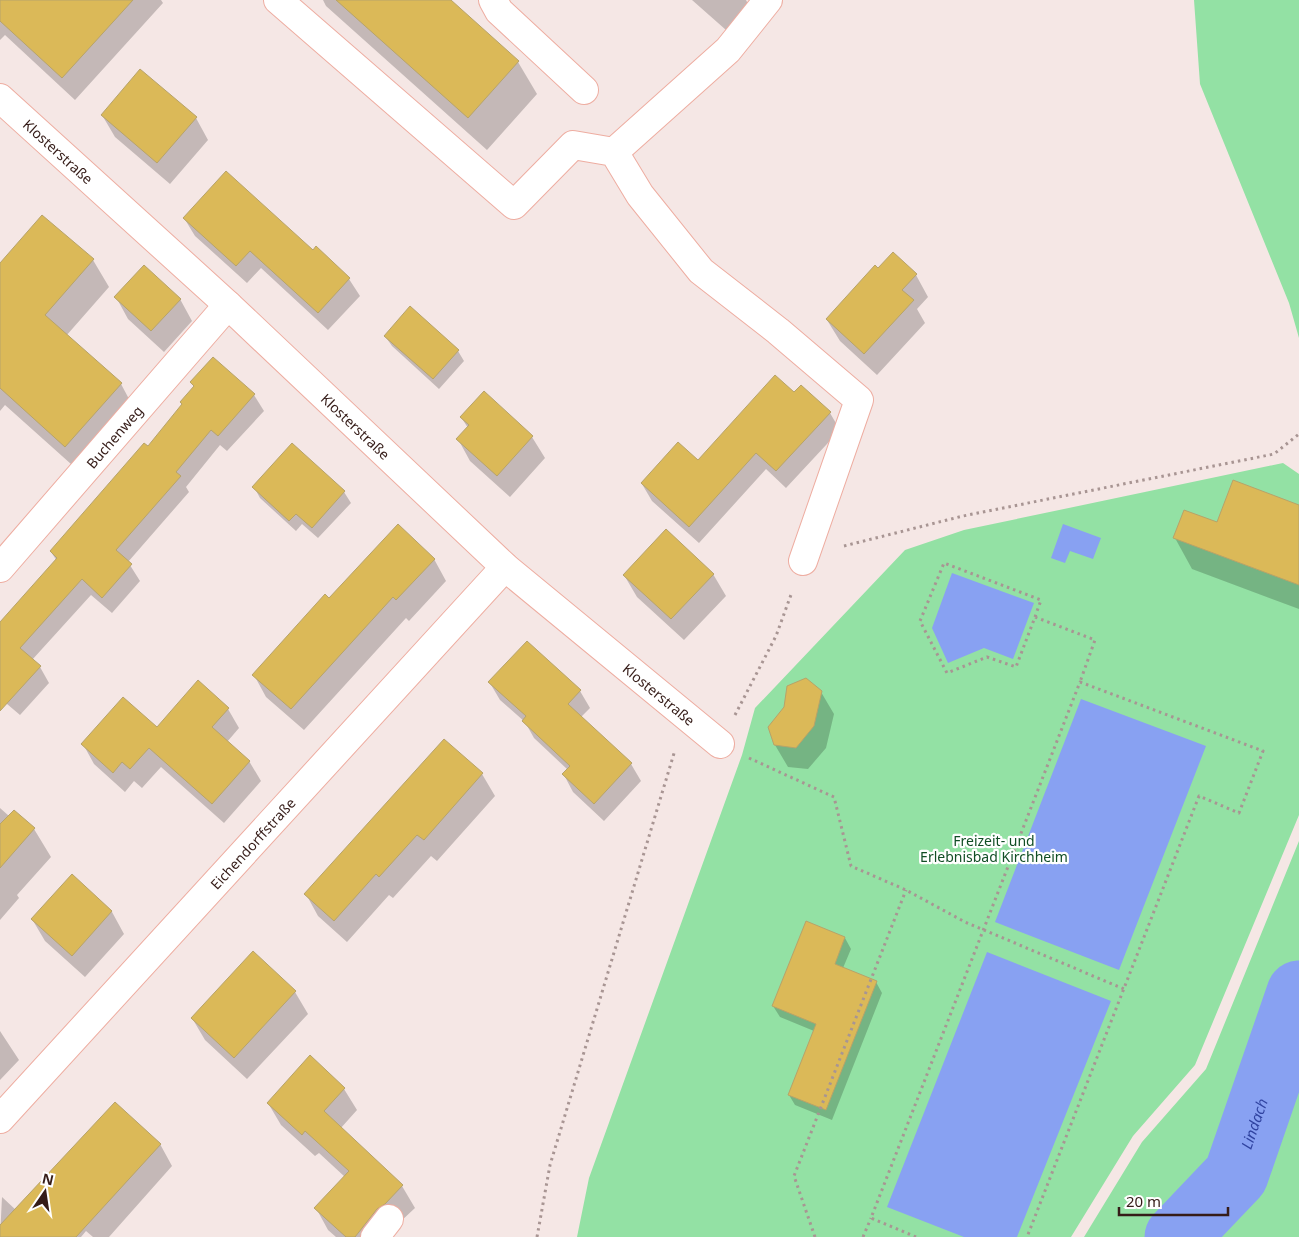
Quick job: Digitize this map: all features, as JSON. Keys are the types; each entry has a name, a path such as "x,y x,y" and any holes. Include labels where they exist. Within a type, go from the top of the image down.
{"street":[{"path":"278,0 514,205 574,145 614,152 640,195 701,271 778,331 859,400 803,561"},
{"path":"493,0 499,11 584,90"},
{"path":"614,152 728,50 768,0"},
{"name":"Klosterstraße","path":"0,98 228,305 505,567 685,716 731,750"},
{"name":"Buchenweg","path":"0,568 228,305"},
{"name":"Eichendorffstraße","path":"0,1119 505,567"}],"path":[{"path":"1124,989 983,930 906,890 851,866 834,797 731,750 805,556 963,516 1274,454 1299,434"},
{"path":"944,563 1041,600 1035,617 1016,668 987,657 947,672 920,621 944,563"},
{"path":"863,1237 1095,640 1035,617"},
{"path":"1027,1237 1199,796 1238,813 1263,751 1080,682"},
{"path":"537,1237 550,1165 685,716"},
{"path":"815,1237 794,1176 906,890"},
{"path":"871,1218 916,1237"}],"green space":[{"path":"1194,0 1299,0 1299,338 1289,303 1200,84"},
{"name":"Freizeit- und Erlebnisbad Kirchheim","path":"1283,463 1299,474 1299,815 1195,1065 1133,1136 1071,1237 577,1237 589,1178 742,755 755,708 905,550 964,530"},
{"path":"1299,841 1299,1237 1084,1237 1142,1142 1206,1069"}],"water":[{"path":"1063,524 1101,538 1093,559 1070,551 1065,563 1051,558"},
{"path":"952,573 1034,603 1013,659 984,648 948,663 932,628"},
{"path":"1081,699 1206,746 1119,970 995,922"},
{"path":"987,952 1111,1001 1017,1237 964,1237 887,1207"}],"building":[{"path":"0,0 133,0 62,78 0,21"},
{"path":"336,0 451,0 519,61 468,118"},
{"path":"140,69 197,117 157,163 101,115"},
{"path":"226,171 313,250 316,246 350,278 318,313 250,251 236,266 183,218"},
{"path":"42,215 94,259 45,315 122,383 65,447 0,388 0,263"},
{"path":"893,252 917,274 902,290 914,300 864,354 826,319 875,265 878,268"},
{"path":"144,265 181,299 151,331 114,297"},
{"path":"410,306 459,350 433,379 384,336"},
{"path":"213,357 255,394 218,436 211,430 176,472 181,476 116,550 132,564 102,598 82,579 20,648 41,666 0,711 0,622 57,558 50,551 144,443 148,446 194,386 190,382"},
{"path":"775,375 794,392 801,385 831,412 776,471 756,453 689,527 641,483 678,442 698,460"},
{"path":"484,391 533,436 497,476 456,439 469,425 460,417"},
{"path":"292,443 345,491 312,528 296,514 289,521 252,487"},
{"path":"1233,480 1299,505 1299,585 1173,538 1184,510 1217,522"},
{"path":"398,524 435,559 396,600 393,597 291,709 252,675 325,594 329,598"},
{"path":"666,529 714,574 671,619 623,575"},
{"path":"527,641 581,690 568,704 632,763 594,804 562,774 570,766 522,721 526,716 488,682"},
{"path":"806,678 822,691 814,726 796,748 774,745 768,727 784,707 787,686"},
{"path":"198,680 229,708 212,727 250,761 212,804 149,748 130,769 122,762 113,773 81,744 123,697 157,727"},
{"path":"444,739 483,773 424,840 417,835 379,877 376,874 334,921 304,894"},
{"path":"14,810 35,828 0,868 0,824"},
{"path":"72,874 112,911 72,956 31,919"},
{"path":"806,921 845,937 835,964 877,981 826,1110 788,1095 816,1024 772,1006"},
{"path":"253,951 296,991 234,1058 191,1018"},
{"path":"310,1055 345,1088 324,1111 403,1185 385,1204 377,1209 355,1237 346,1237 314,1208 349,1171 305,1131 302,1135 267,1103"},
{"path":"115,1102 161,1144 76,1237 0,1237 0,1225"}],"waterway":[{"name":"Lindach","path":"1177,1237 1236,1175 1299,993"}]}
